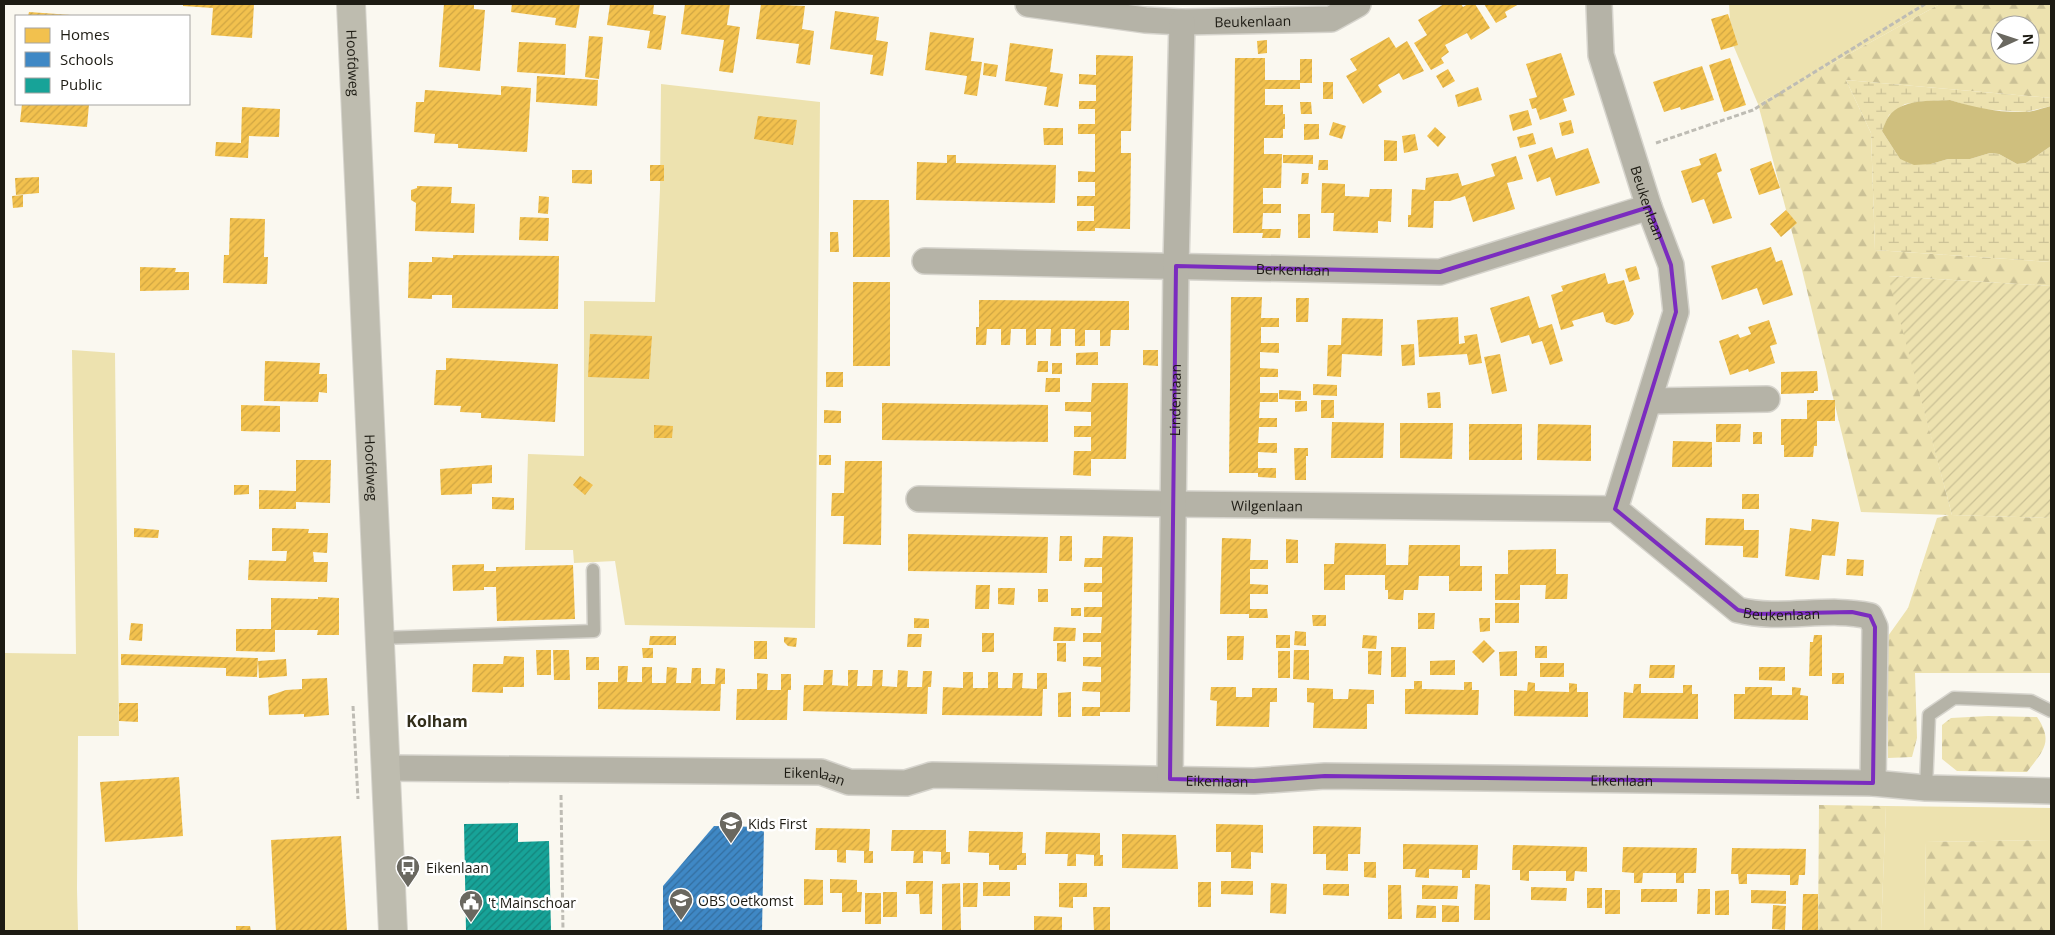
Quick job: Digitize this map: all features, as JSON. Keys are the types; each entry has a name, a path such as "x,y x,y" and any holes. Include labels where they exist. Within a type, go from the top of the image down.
{"main road":[{"name":"Hoofdweg","path":"351,4 393,931"}],"street":[{"name":"Beukenlaan","path":"1028,4 1150,12 1182,22 1331,19 1358,4"},
{"name":"Beukenlaan","path":"1598,4 1601,55 1649,207 1671,265 1676,312 1615,510 1738,610 1756,614 1852,612 1870,616 1875,627 1873,783"},
{"name":"Lindenlaan","path":"1170,779 1176,266 1182,22"},
{"name":"Berkenlaan","path":"925,261 1440,272 1649,207"},
{"path":"1650,401 1767,399"},
{"name":"Wilgenlaan","path":"919,499 1615,510"},
{"name":"Eikenlaan","path":"386,768 821,772 849,782 906,783 932,775 1254,781 1325,776 1873,783 1926,788 2051,791"}],"lane":[{"path":"380,638 594,631 593,570"},
{"path":"1926,788 1929,715 1954,698 2031,701 2051,712"}],"path":[{"path":"1632,152 1753,110 1925,4"},
{"path":"560,769 563,931"}],"highlighted area":[{"path":"1649,207 1671,265 1676,312 1615,509 1738,610 1756,614 1852,612 1870,616 1875,627 1873,783 1325,776 1254,781 1170,779 1176,266 1440,272"}],"green space":[{"path":"1729,4 1940,4 1758,104 1731,40"},
{"path":"1940,4 2051,4 2051,98 1846,80 1871,133 1875,250 2051,262 2051,286 1889,276 1952,515 2051,518 2051,673 1915,673 1917,738 1912,757 1888,758 1888,636 1908,608 1937,518 1949,515 1861,512 1802,270 1758,104"},
{"path":"1846,80 2051,98 2051,106 2026,112 1979,109 1950,100 1905,104 1889,115 1882,131 1900,159 1931,164 1948,159 1970,159 1990,153 1999,154 2017,164 2026,163 2051,146 2051,262 1875,250 1871,133"},
{"path":"661,84 820,102 815,628 625,625 615,561 574,563 573,550 525,550 528,454 584,456 584,301 655,302 660,189"},
{"path":"1888,276 2051,286 2051,518 1952,515"},
{"path":"72,350 115,353 119,736 78,736 78,931 4,931 4,653 76,654"},
{"path":"1988,716 2037,717 2045,733 2046,740 2042,752 2027,772 1957,771 1942,759 1942,725 1951,718"},
{"path":"1819,805 1886,806 1881,931 1818,931"},
{"path":"1886,806 2051,808 2051,840 1926,842 1924,931 1881,931"},
{"path":"2051,840 2051,931 1924,931 1926,842"}],"shaded area":[{"path":"1950,100 2005,112 2027,112 2051,106 2051,146 2026,163 2017,164 1999,154 1990,153 1970,159 1948,159 1931,164 1914,165 1900,159 1882,131 1889,116 1901,106 1925,101"}],"building: Homes":[{"path":"183,4 254,4 252,38 211,35 213,8 183,6"},
{"path":"444,4 474,4 474,9 485,10 480,71 439,67"},
{"path":"512,4 580,4 576,28 555,25 556,18 511,12"},
{"path":"610,4 654,4 653,14 666,16 661,50 647,48 650,31 607,25"},
{"path":"685,4 730,4 727,25 740,27 733,73 719,71 724,40 681,34"},
{"path":"761,4 805,6 802,29 814,31 810,65 796,63 799,44 756,39"},
{"path":"1444,4 1461,4 1463,7 1468,4 1475,4 1490,28 1471,40 1467,33 1445,45 1449,52 1441,58 1444,63 1431,70 1414,43 1427,35 1418,20"},
{"path":"1484,4 1519,4 1505,12 1507,17 1496,23"},
{"path":"835,11 879,17 876,40 888,42 883,76 870,74 873,55 830,49"},
{"path":"29,12 71,15 28,15"},
{"path":"1728,14 1738,45 1721,50 1711,19"},
{"path":"930,32 974,38 971,61 982,62 977,96 964,94 967,76 925,70"},
{"path":"589,36 603,37 599,79 585,77"},
{"path":"1389,37 1396,48 1407,41 1424,71 1403,80 1399,73 1378,85 1382,92 1363,104 1346,76 1357,70 1350,59"},
{"path":"1267,40 1267,53 1258,54 1257,41"},
{"path":"519,42 566,44 565,75 517,72"},
{"path":"1010,43 1053,49 1050,72 1063,74 1058,107 1044,105 1047,87 1005,81"},
{"path":"1561,53 1575,95 1563,99 1567,111 1540,120 1536,108 1532,109 1529,99 1537,97 1526,64"},
{"path":"1096,55 1133,56 1131,131 1121,131 1121,153 1131,153 1130,229 1095,228 1095,231 1077,231 1077,221 1094,221 1094,206 1077,206 1077,196 1095,196 1095,182 1078,182 1078,171 1095,172 1095,134 1078,134 1078,124 1095,124 1095,109 1079,109 1079,101 1096,101 1096,85 1079,84 1079,74 1096,75"},
{"path":"1235,58 1265,58 1265,80 1300,80 1300,59 1312,59 1312,83 1300,83 1300,89 1265,89 1265,105 1283,105 1283,114 1285,114 1283,138 1264,138 1264,154 1282,154 1281,188 1263,188 1263,204 1281,204 1281,213 1263,213 1262,229 1281,229 1280,238 1262,238 1263,233 1233,233"},
{"path":"1730,58 1746,105 1724,112 1709,65"},
{"path":"984,63 998,65 996,77 983,75"},
{"path":"1702,66 1714,100 1681,110 1680,107 1664,112 1653,82"},
{"path":"1448,69 1455,81 1443,88 1436,76"},
{"path":"537,76 598,80 597,106 536,102"},
{"path":"1323,82 1333,82 1333,99 1323,99"},
{"path":"501,86 531,88 527,152 458,148 458,144 434,143 435,134 414,132 416,102 424,102 425,90 501,95"},
{"path":"1478,87 1482,100 1458,107 1455,95"},
{"path":"1300,102 1311,102 1312,114 1301,114"},
{"path":"22,105 89,105 87,127 20,122"},
{"path":"242,107 280,109 279,137 249,136 248,158 215,156 216,142 241,143"},
{"path":"1528,110 1532,125 1513,131 1509,115"},
{"path":"758,116 797,120 793,145 754,139"},
{"path":"1571,120 1574,133 1562,136 1559,123"},
{"path":"1333,122 1346,126 1342,139 1329,135"},
{"path":"1304,124 1319,124 1319,139 1304,140"},
{"path":"1435,127 1446,137 1438,147 1427,136"},
{"path":"1043,128 1063,128 1063,145 1044,145"},
{"path":"1533,133 1536,144 1520,148 1517,137"},
{"path":"1415,134 1418,150 1404,153 1402,136"},
{"path":"1384,140 1397,141 1397,161 1384,161"},
{"path":"1552,147 1556,159 1588,148 1600,183 1556,196 1550,177 1537,182 1528,155"},
{"path":"1716,153 1722,171 1717,173 1732,218 1713,224 1704,199 1692,203 1681,171 1701,165 1699,159"},
{"path":"947,155 956,155 956,163 1056,165 1055,203 916,200 917,162 947,163"},
{"path":"1283,155 1313,155 1313,164 1283,163"},
{"path":"1516,156 1523,179 1507,183 1515,209 1473,222 1465,196 1450,201 1434,201 1433,228 1408,227 1408,215 1411,215 1412,189 1425,190 1426,178 1458,173 1462,186 1495,176 1491,164"},
{"path":"1319,160 1328,160 1328,170 1318,170"},
{"path":"1771,161 1780,188 1759,195 1750,169"},
{"path":"650,165 664,165 664,181 650,181"},
{"path":"572,170 592,170 592,184 572,183"},
{"path":"1302,173 1309,173 1308,184 1301,184"},
{"path":"39,177 39,193 16,195 15,178"},
{"path":"1322,183 1345,184 1345,196 1369,197 1370,189 1392,189 1391,222 1378,221 1378,233 1333,231 1334,213 1321,213"},
{"path":"417,186 452,187 451,203 475,204 474,233 415,231 416,203 411,200 411,190 417,188"},
{"path":"23,195 23,207 13,208 12,196"},
{"path":"539,196 549,197 548,214 538,213"},
{"path":"853,200 889,200 890,257 853,257"},
{"path":"1786,210 1797,223 1781,237 1770,224"},
{"path":"1298,214 1310,214 1310,238 1298,238"},
{"path":"520,217 549,218 548,241 519,240"},
{"path":"230,218 265,219 264,257 268,257 267,284 223,283 224,255 229,255"},
{"path":"830,232 838,232 839,252 830,252"},
{"path":"1771,247 1776,262 1782,260 1793,295 1763,305 1757,288 1722,300 1711,266"},
{"path":"453,255 559,256 558,309 452,308 452,295 432,295 432,299 408,298 409,262 432,262 432,257 453,258"},
{"path":"1636,266 1640,279 1629,282 1625,269"},
{"path":"140,267 176,268 175,272 189,272 189,290 140,291"},
{"path":"1605,273 1608,284 1624,280 1634,314 1629,321 1615,325 1606,322 1603,312 1572,321 1574,326 1561,330 1551,295 1563,291 1561,286"},
{"path":"853,282 890,282 890,366 853,366"},
{"path":"1529,296 1539,328 1552,324 1563,361 1550,365 1542,341 1532,344 1529,335 1501,343 1490,308"},
{"path":"1231,297 1262,297 1261,318 1279,318 1279,327 1261,327 1261,343 1279,343 1279,353 1260,352 1260,368 1278,369 1278,377 1260,377 1260,393 1278,393 1278,402 1260,402 1259,418 1277,418 1277,427 1259,427 1258,443 1277,443 1277,453 1258,452 1258,468 1276,468 1276,478 1258,477 1258,473 1229,473"},
{"path":"1296,298 1309,298 1308,322 1296,322"},
{"path":"979,300 1129,301 1129,330 1111,330 1110,346 1100,346 1100,330 1085,330 1085,346 1075,346 1075,329 1061,329 1061,346 1050,346 1051,329 1036,329 1036,345 1026,345 1026,329 1011,329 1010,345 1001,345 1001,329 987,329 986,345 976,345 976,327 979,327"},
{"path":"1458,317 1459,344 1465,343 1464,336 1477,334 1482,363 1469,365 1467,354 1419,357 1417,320"},
{"path":"1342,318 1383,319 1382,356 1342,354 1341,377 1327,376 1328,345 1341,345"},
{"path":"1769,320 1777,344 1770,346 1775,363 1749,372 1748,369 1730,375 1719,341 1738,334 1740,338 1751,334 1748,327"},
{"path":"590,334 652,336 649,379 588,377"},
{"path":"1414,344 1415,365 1402,366 1401,345"},
{"path":"1143,350 1158,350 1158,366 1143,365"},
{"path":"1098,352 1098,365 1076,365 1076,353"},
{"path":"1500,354 1507,391 1492,394 1484,357"},
{"path":"446,358 558,364 555,422 481,418 481,413 460,412 461,406 434,405 436,370 446,370"},
{"path":"265,361 320,363 319,374 327,374 327,393 319,392 318,402 264,401"},
{"path":"1038,361 1048,361 1048,372 1037,372"},
{"path":"1052,363 1062,363 1062,374 1052,374"},
{"path":"1817,371 1818,391 1814,391 1814,393 1781,394 1781,372"},
{"path":"826,372 843,372 843,387 826,387"},
{"path":"1046,378 1060,378 1060,392 1045,392"},
{"path":"1092,383 1128,383 1126,459 1091,459 1091,476 1073,475 1074,451 1091,451 1091,437 1074,437 1074,426 1091,426 1091,412 1065,411 1065,402 1091,402"},
{"path":"1313,384 1337,385 1337,396 1313,395"},
{"path":"1279,390 1301,391 1301,400 1279,399"},
{"path":"1440,392 1441,408 1428,408 1427,393"},
{"path":"1321,400 1334,400 1334,418 1321,418"},
{"path":"1807,400 1835,400 1835,421 1817,421 1817,446 1814,446 1813,457 1784,457 1784,445 1781,445 1781,419 1807,419"},
{"path":"1295,401 1307,401 1307,411 1295,412"},
{"path":"882,403 1048,405 1048,442 882,440"},
{"path":"241,405 280,406 280,432 241,431"},
{"path":"824,410 841,411 841,423 824,423"},
{"path":"1332,422 1384,423 1383,458 1331,458"},
{"path":"1400,423 1453,423 1452,459 1400,458"},
{"path":"1469,424 1522,424 1522,460 1469,460"},
{"path":"1538,424 1591,425 1591,461 1537,460"},
{"path":"1716,424 1741,424 1740,442 1716,442"},
{"path":"654,425 673,426 672,438 654,438"},
{"path":"1753,432 1762,432 1762,444 1753,444"},
{"path":"1673,441 1712,442 1712,467 1672,467"},
{"path":"1294,448 1308,448 1306,480 1295,480"},
{"path":"819,455 831,455 831,465 819,465"},
{"path":"296,460 331,460 330,503 296,502 296,509 259,509 259,490 296,491"},
{"path":"845,461 882,461 881,545 843,544 844,516 831,516 832,493 844,493"},
{"path":"492,465 492,483 472,484 472,494 441,495 440,469"},
{"path":"580,476 593,485 585,495 573,485"},
{"path":"234,485 249,485 249,494 234,495"},
{"path":"1742,494 1759,494 1759,509 1742,509"},
{"path":"492,497 514,498 514,510 492,509"},
{"path":"1706,518 1744,519 1744,530 1759,530 1758,558 1743,557 1743,546 1705,545"},
{"path":"1812,519 1839,522 1835,556 1822,555 1819,580 1785,576 1790,528 1811,531"},
{"path":"134,528 159,530 158,538 134,537"},
{"path":"272,528 309,529 308,533 328,533 327,553 313,552 314,562 328,562 327,582 248,580 249,560 286,561 287,551 272,551"},
{"path":"908,534 1048,537 1047,573 908,571"},
{"path":"1060,536 1072,536 1072,561 1059,561"},
{"path":"1103,536 1133,537 1130,712 1100,712 1100,716 1082,716 1082,707 1100,707 1100,692 1082,691 1083,682 1101,682 1101,667 1083,666 1083,657 1101,657 1101,642 1083,642 1083,633 1101,633 1102,617 1084,617 1084,607 1102,607 1102,592 1084,592 1084,583 1102,583 1102,567 1084,567 1085,558 1102,558"},
{"path":"1222,538 1251,539 1250,560 1268,560 1268,569 1250,569 1250,584 1268,585 1268,594 1250,594 1250,609 1267,609 1268,618 1249,618 1249,614 1220,614"},
{"path":"1286,539 1298,540 1298,563 1286,563"},
{"path":"1335,543 1386,544 1386,565 1408,565 1409,545 1460,545 1460,566 1482,566 1482,591 1449,591 1449,576 1419,576 1418,590 1404,590 1403,600 1388,599 1388,590 1385,590 1385,575 1345,575 1345,590 1324,590 1324,564 1334,564"},
{"path":"1556,549 1556,574 1568,574 1567,599 1545,599 1546,585 1520,585 1520,600 1495,600 1495,574 1508,574 1508,550"},
{"path":"1847,559 1864,560 1863,576 1846,575"},
{"path":"484,564 484,571 496,571 496,567 573,565 575,619 497,621 496,587 484,587 484,590 453,591 452,565"},
{"path":"976,585 990,585 989,609 975,609"},
{"path":"998,588 1015,588 1014,605 998,604"},
{"path":"1038,589 1048,589 1048,602 1038,602"},
{"path":"318,597 339,598 339,635 317,635 318,630 275,630 275,652 236,651 236,629 271,629 271,598 318,599"},
{"path":"1495,603 1519,603 1519,623 1495,623"},
{"path":"1071,608 1081,608 1081,616 1071,616"},
{"path":"1418,613 1435,613 1434,629 1418,629"},
{"path":"1312,615 1326,615 1326,626 1313,626"},
{"path":"914,618 929,619 929,628 914,628"},
{"path":"1479,618 1490,618 1490,631 1480,632"},
{"path":"131,623 143,624 142,641 129,640"},
{"path":"1054,627 1076,628 1075,641 1053,641"},
{"path":"1295,631 1306,632 1306,646 1294,645"},
{"path":"982,633 994,633 994,652 982,652"},
{"path":"908,634 922,634 921,647 907,647"},
{"path":"1276,635 1290,635 1290,648 1276,648"},
{"path":"1363,635 1377,636 1376,649 1362,648"},
{"path":"1814,635 1822,635 1822,676 1809,676 1810,642 1813,642"},
{"path":"650,636 676,636 676,645 649,645"},
{"path":"1227,636 1244,636 1243,660 1227,660"},
{"path":"784,637 797,638 796,647 788,646 784,642"},
{"path":"1484,640 1495,651 1483,663 1472,652"},
{"path":"754,641 767,641 767,659 754,659"},
{"path":"1057,643 1066,643 1066,662 1057,661"},
{"path":"1535,646 1547,646 1547,658 1535,658"},
{"path":"1391,647 1406,647 1406,677 1391,677"},
{"path":"642,648 653,648 653,658 643,658"},
{"path":"536,650 551,650 551,675 537,675"},
{"path":"553,650 569,650 570,680 554,680"},
{"path":"1294,650 1309,650 1309,680 1293,679"},
{"path":"1278,651 1290,651 1290,678 1278,678"},
{"path":"1368,651 1382,651 1381,675 1368,674"},
{"path":"1517,651 1517,676 1500,676 1499,652"},
{"path":"121,654 258,658 257,677 226,676 226,668 121,665"},
{"path":"504,656 524,657 524,687 503,687 503,693 472,692 473,664 503,664"},
{"path":"586,657 599,657 599,670 586,670"},
{"path":"286,659 287,676 259,678 258,661"},
{"path":"1455,660 1455,675 1430,675 1430,661"},
{"path":"1540,663 1564,663 1564,677 1540,677"},
{"path":"1650,665 1675,665 1674,678 1649,678"},
{"path":"618,666 628,666 627,682 642,682 642,667 652,667 652,683 666,683 667,667 677,668 676,683 691,683 692,668 701,668 701,684 715,684 716,668 725,669 725,684 721,684 720,711 598,709 598,682 618,682"},
{"path":"1759,667 1785,667 1785,681 1759,680"},
{"path":"824,670 833,670 832,685 848,686 848,670 858,670 857,686 872,686 873,670 883,670 882,686 897,687 898,670 908,671 907,687 922,687 923,671 932,671 931,687 928,687 927,714 803,711 804,685 823,685"},
{"path":"963,672 973,672 973,688 988,688 988,672 998,672 998,688 1012,688 1013,673 1023,673 1022,688 1037,689 1037,673 1047,673 1047,689 1043,689 1042,716 942,715 943,687 963,688"},
{"path":"757,673 768,674 767,690 781,690 781,674 791,674 791,690 788,690 787,720 736,720 737,689 757,689"},
{"path":"1832,673 1844,673 1844,684 1832,684"},
{"path":"327,678 329,715 304,717 304,714 269,715 268,696 286,690 302,689 302,679"},
{"path":"1414,681 1422,681 1422,689 1464,690 1464,682 1472,682 1472,690 1479,690 1478,715 1405,714 1405,689 1414,689"},
{"path":"1528,682 1535,683 1535,691 1569,692 1569,683 1577,684 1577,692 1588,692 1588,717 1514,716 1514,690 1527,691"},
{"path":"1634,684 1641,684 1641,693 1683,693 1683,685 1692,685 1692,694 1698,694 1698,719 1623,718 1624,692 1633,693"},
{"path":"1211,687 1236,687 1236,697 1252,697 1252,688 1277,688 1277,702 1270,702 1269,727 1216,726 1217,701 1210,700"},
{"path":"1745,687 1772,687 1772,695 1792,695 1792,687 1801,688 1800,695 1808,696 1808,720 1734,719 1734,694 1745,694"},
{"path":"1307,688 1333,689 1333,699 1348,699 1349,689 1374,690 1374,704 1367,704 1367,729 1313,728 1314,703 1307,702"},
{"path":"1071,692 1071,717 1058,717 1058,693"},
{"path":"119,703 138,703 138,722 119,721"},
{"path":"179,777 183,836 105,842 100,782"},
{"path":"1216,824 1263,825 1263,853 1251,852 1251,869 1231,868 1231,852 1216,852"},
{"path":"1313,826 1361,827 1360,854 1348,854 1348,871 1326,870 1326,854 1313,854"},
{"path":"816,828 870,829 869,851 873,851 873,863 864,863 864,851 846,850 846,863 837,862 837,850 815,850"},
{"path":"892,830 946,830 946,852 950,852 950,864 941,864 941,852 923,851 923,863 913,863 914,851 891,851"},
{"path":"969,831 1023,832 1022,853 1026,853 1026,865 1017,865 1017,870 999,870 999,865 989,865 989,853 968,852"},
{"path":"1046,832 1100,833 1100,855 1103,855 1103,866 1094,866 1094,855 1076,854 1076,866 1067,866 1068,854 1045,854"},
{"path":"1122,834 1176,835 1178,869 1122,868"},
{"path":"341,836 347,931 276,931 271,840"},
{"path":"1403,844 1478,845 1477,870 1470,870 1470,878 1462,878 1462,870 1429,869 1429,878 1415,877 1416,869 1403,869"},
{"path":"1513,845 1587,847 1587,872 1575,871 1574,881 1566,881 1566,871 1529,871 1529,881 1520,880 1520,870 1512,870"},
{"path":"1623,847 1697,848 1696,873 1684,873 1684,883 1676,883 1676,873 1643,873 1642,883 1634,883 1634,873 1622,872"},
{"path":"1732,848 1806,849 1805,875 1799,875 1798,885 1790,885 1790,875 1747,874 1747,884 1739,884 1738,874 1731,874"},
{"path":"1364,862 1376,862 1376,878 1364,877"},
{"path":"804,879 823,880 823,905 804,905"},
{"path":"830,879 857,880 857,892 862,892 861,912 842,912 842,893 830,893"},
{"path":"906,881 933,881 932,914 920,914 919,894 906,894"},
{"path":"1221,881 1253,881 1253,895 1221,894"},
{"path":"983,882 1010,882 1010,896 983,896"},
{"path":"1198,882 1211,882 1211,907 1198,907"},
{"path":"960,883 961,930 942,930 942,884"},
{"path":"963,883 978,883 977,907 963,907"},
{"path":"1059,883 1087,883 1087,897 1073,897 1073,908 1059,907"},
{"path":"1271,883 1287,884 1286,914 1270,913"},
{"path":"1323,884 1349,884 1349,896 1323,895"},
{"path":"1475,884 1490,885 1490,920 1474,920"},
{"path":"1388,885 1401,885 1402,919 1388,919"},
{"path":"1422,885 1458,886 1457,899 1422,899"},
{"path":"1531,887 1567,888 1566,901 1531,900"},
{"path":"1587,888 1602,888 1602,908 1587,908"},
{"path":"1641,889 1677,889 1677,902 1641,902"},
{"path":"1698,889 1710,889 1710,914 1697,914"},
{"path":"1605,890 1620,890 1620,914 1605,914"},
{"path":"1729,890 1729,915 1715,915 1715,891"},
{"path":"1751,890 1786,891 1786,904 1751,903"},
{"path":"883,892 897,892 897,917 883,917"},
{"path":"865,893 881,893 881,924 865,924"},
{"path":"1803,894 1818,894 1818,930 1802,930"},
{"path":"1417,905 1436,906 1436,918 1416,918"},
{"path":"1442,905 1459,906 1459,922 1442,922"},
{"path":"1773,905 1786,906 1785,930 1772,929"},
{"path":"1093,907 1110,907 1110,931 1094,931"},
{"path":"1034,916 1062,917 1062,931 1034,931"},
{"path":"236,926 250,926 251,931 236,931"}],"building: Schools":[{"path":"714,826 764,827 762,931 663,931 663,886"}],"building: Public":[{"path":"518,823 518,842 549,841 551,931 466,931 464,824"}],"place":[{"name":"Kids First","path":"731,844"},
{"name":"Eikenlaan","path":"408,888"},
{"name":"OBS Oetkomst","path":"681,921"},
{"name":"'t Mainschoar","path":"471,923"}],"district":[{"name":"Kolham","path":"437,721"}]}
